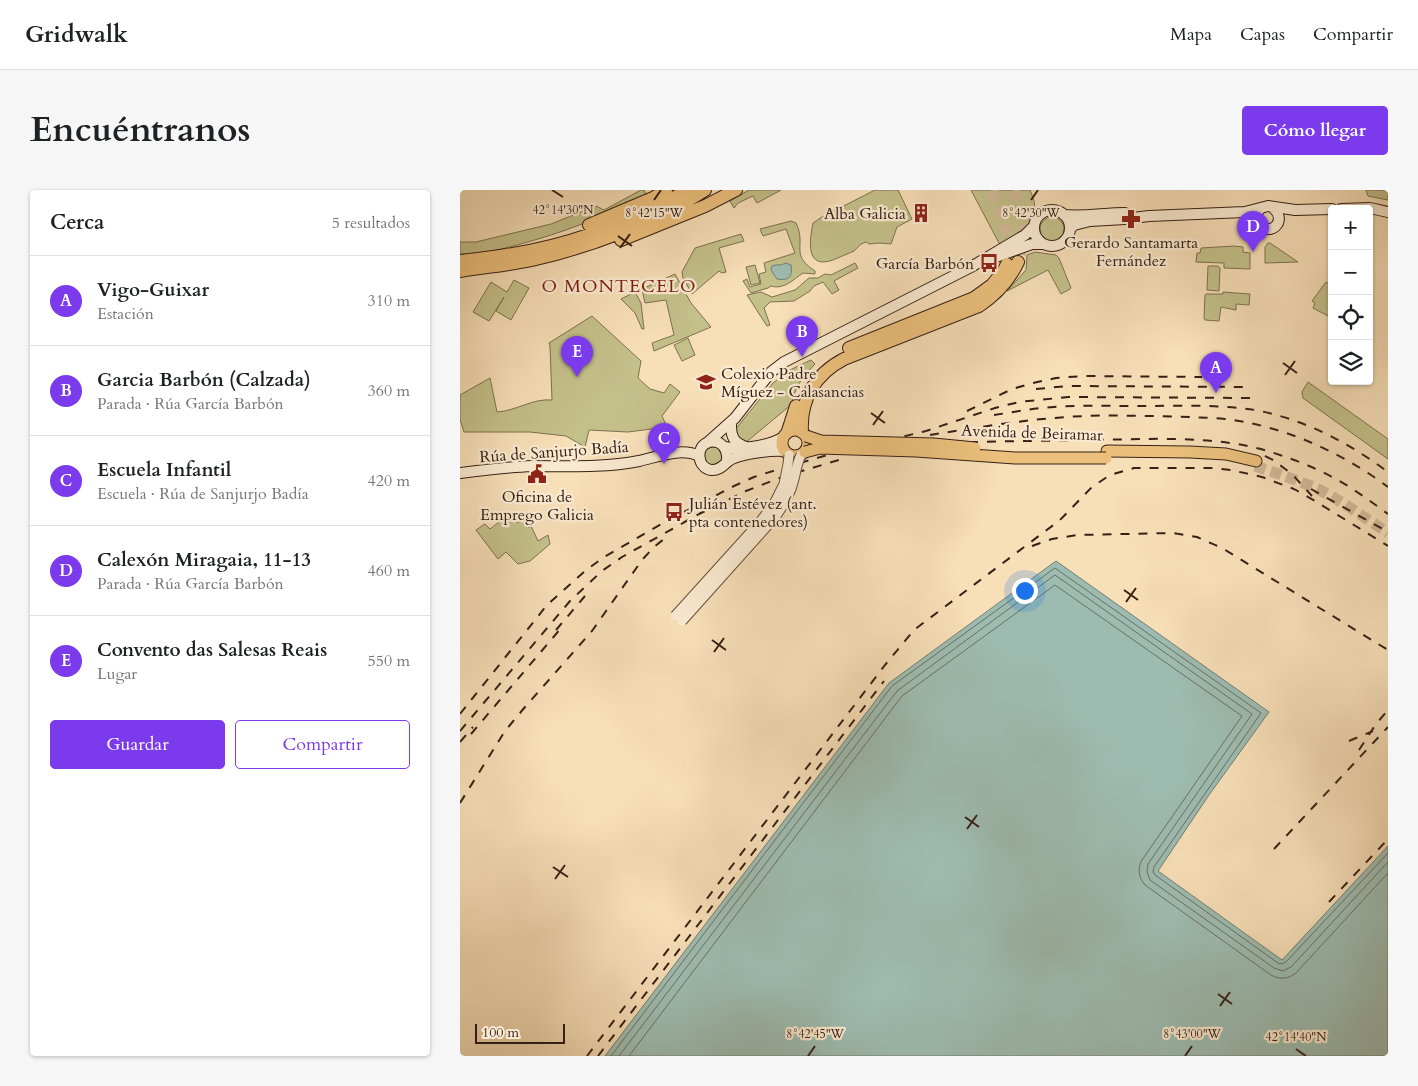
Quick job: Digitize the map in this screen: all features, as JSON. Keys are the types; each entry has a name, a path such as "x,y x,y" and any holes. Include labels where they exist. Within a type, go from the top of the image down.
{"highway":[{"path":"535,254 549,240 584,228 653,198 666,190"},
{"path":"535,254 617,224 656,207 688,190"},
{"path":"460,271 592,243 662,214 705,190"},
{"path":"674,218 720,190"},
{"path":"460,261 507,255 535,254 560,257 592,249 627,238 705,206 736,190"},
{"path":"795,434 809,392 819,377 835,364 979,306 988,294 999,291 1008,281 1013,263"}],"main road":[{"path":"1295,210 1285,214 1279,219 1276,226 1271,229 1267,230 1259,226 1258,214 1264,207 1295,210 1328,209"},
{"path":"1273,208 1278,213 1279,219"},
{"path":"1373,209 1388,212"},
{"path":"727,461 724,437 766,377 775,368 802,351 971,267 1025,235 1034,226 1038,217 1046,211 1056,211 1064,215 1075,216 1116,213 1149,216"},
{"path":"971,267 1032,244 1060,245 1067,239 1070,229 1080,223 1149,216 1245,212 1258,214"},
{"path":"1064,215 1070,229"},
{"path":"1034,226 1035,236 1042,244"},
{"path":"733,426 706,444 700,451 700,463 707,469 716,470 721,468 727,461 741,456 776,451 794,457 803,454 808,444 795,434"},
{"path":"733,426 736,442 746,447"},
{"path":"706,444 714,442 731,448 746,447 770,443 795,434"},
{"path":"786,453 781,445 795,434"},
{"name":"Avenida de Beiramar","path":"795,434 821,441 934,444 1011,451 1195,458 1256,464"},
{"name":"Rúa de Sanjurjo Badía","path":"678,453 694,446 706,444"},
{"name":"Avenida de Beiramar","path":"803,454 820,448 916,451 1015,458 1106,455"},
{"name":"Rúa de Sanjurjo Badía","path":"460,473 513,467 620,464 678,453 692,453 699,456"}],"street":[{"path":"786,453 786,477 782,490 774,504 678,619 776,516 791,490 798,461 803,454"}],"shaded area":[{"path":"644,190 646,194 615,210 567,230 503,249 460,256 460,242 476,242 551,224 596,206 604,210"},
{"path":"749,190 781,190 757,203 753,196 738,203 734,208 730,201"},
{"path":"875,190 898,190 912,219 897,227 891,244 869,244 866,242 854,251 829,261 821,262 816,260 812,255 810,241 813,223"},
{"path":"971,190 1030,190 1035,208 1026,230 1000,245"},
{"path":"1366,190 1388,190 1388,200 1368,196"},
{"path":"1052,217 1060,221 1064,229 1060,237 1052,241 1044,237 1040,229 1044,221"},
{"path":"791,221 796,223 799,231 800,254 807,265 815,271 815,274 803,273 780,287 771,286 751,293 743,281 747,279 750,287 761,284 759,274 766,272 764,263 795,253 786,229 763,236 760,229"},
{"path":"741,234 744,241 719,248 726,272 722,273 719,271 692,294 683,278 682,272 695,248"},
{"path":"1268,243 1298,262 1265,263 1265,247"},
{"path":"1243,247 1243,252 1250,253 1250,269 1224,268 1224,263 1196,262 1197,253 1200,253 1201,248"},
{"path":"1035,252 1056,255 1059,258 1070,289 1061,294 1048,270 1007,291 1026,270 1027,255"},
{"path":"855,263 858,268 834,281 839,290 832,294 823,282 814,286 810,291 794,301 770,302 764,308 770,325 767,326 747,295 761,292 772,297 795,290 809,278 818,278 825,274 831,275"},
{"path":"755,265 760,283 751,285 746,267"},
{"path":"1208,266 1218,266 1220,268 1219,291 1207,290"},
{"path":"675,274 691,303 711,327 654,351 652,343 674,335 666,300 645,303 642,289"},
{"path":"514,280 529,288 511,320 496,311 504,297 489,321 473,312 491,282 507,292"},
{"path":"1326,282 1328,283 1328,316 1313,308 1315,303 1312,301"},
{"path":"635,292 641,303 644,329 642,329 635,313 621,299"},
{"path":"1223,292 1250,294 1249,305 1236,304 1236,310 1221,307 1219,321 1205,320 1205,295 1223,294"},
{"path":"592,316 641,361 638,378 650,389 664,393 670,384 680,392 662,416 667,427 628,432 589,430 585,447 566,436 530,432 464,432 460,419 460,395 490,378 497,412 538,401 552,400 549,343"},
{"path":"688,338 695,355 682,361 674,345"},
{"path":"811,360 815,364 802,378 794,394 792,404 744,444 738,441 734,431 773,383 790,370"},
{"path":"1308,382 1388,439 1388,459 1303,398 1302,392"},
{"path":"709,447 717,447 722,452 720,463 709,465 704,460 704,452"},
{"path":"503,519 507,524 514,519 517,523 523,519 529,528 531,526 538,541 548,535 550,544 530,561 518,564 506,552 498,559 476,530 485,524 490,529"}],"water":[{"path":"786,263 791,265 791,275 787,279 777,279 771,270 772,266"},
{"path":"1056,561 1269,712 1209,795 1158,871 1282,960 1388,846 1388,1056 605,1056 889,683"}],"tunnel":[{"path":"992,190 1004,222 1009,255"},
{"path":"1014,190 1022,217 1018,262"},
{"path":"1255,466 1318,489 1345,504 1388,533"}],"railway":[{"path":"967,411 1012,389 1056,378 1083,376 1202,377"},
{"path":"1036,389 1069,386 1251,387"},
{"path":"460,714 547,605 585,571 604,557 663,523 754,477 831,454 926,431 1019,402 1068,397 1250,398"},
{"path":"994,415 1039,408 1075,406 1196,406 1255,410 1291,419 1325,433 1358,451 1388,472"},
{"path":"930,435 1066,417 1157,416 1225,419 1247,422 1311,442 1370,474 1388,487"},
{"path":"897,443 1161,439 1206,440 1229,443 1271,452 1311,467 1348,486 1388,514"},
{"path":"1265,456 1292,474 1312,496"},
{"path":"460,731 570,601 602,571 622,557 699,514 746,491 782,477 842,459"},
{"path":"587,1056 885,665 914,630 1060,520 1092,487 1110,475 1134,468 1211,468 1231,470 1262,477 1294,489 1388,546"},
{"path":"1311,489 1388,532"},
{"path":"1032,546 1052,539 1077,535 1173,533 1197,537 1222,548 1388,650"},
{"path":"460,803 505,731 592,631 642,560 664,539"},
{"path":"556,630 585,596"},
{"path":"471,734 562,627"},
{"path":"598,1056 884,681"},
{"path":"1359,750 1388,710"},
{"path":"460,742 473,727"},
{"path":"1274,849 1388,727"},
{"path":"1349,741 1373,731"},
{"path":"1329,902 1388,839"}],"place":[{"name":"Alba Galicia","path":"921,213"},
{"name":"Gerardo Santamarta Fernández","path":"1131,219"},
{"name":"Calexón Miragaia, 11-13","path":"1253,252"},
{"name":"García Barbón","path":"989,263"},
{"name":"Garcia Barbón (Calzada)","path":"802,357"},
{"name":"Convento das Salesas Reais","path":"577,377"},
{"name":"Colexio Padre Míguez - Calasancias","path":"706,382"},
{"name":"Vigo-Guixar","path":"1216,393"},
{"name":"Escuela Infantil","path":"664,464"},
{"name":"Oficina de Emprego Galicia","path":"537,474"},
{"name":"Julián Estévez (ant. pta contenedores)","path":"674,512"}],"district":[{"name":"O MONTECELO","path":"619,286"}]}
